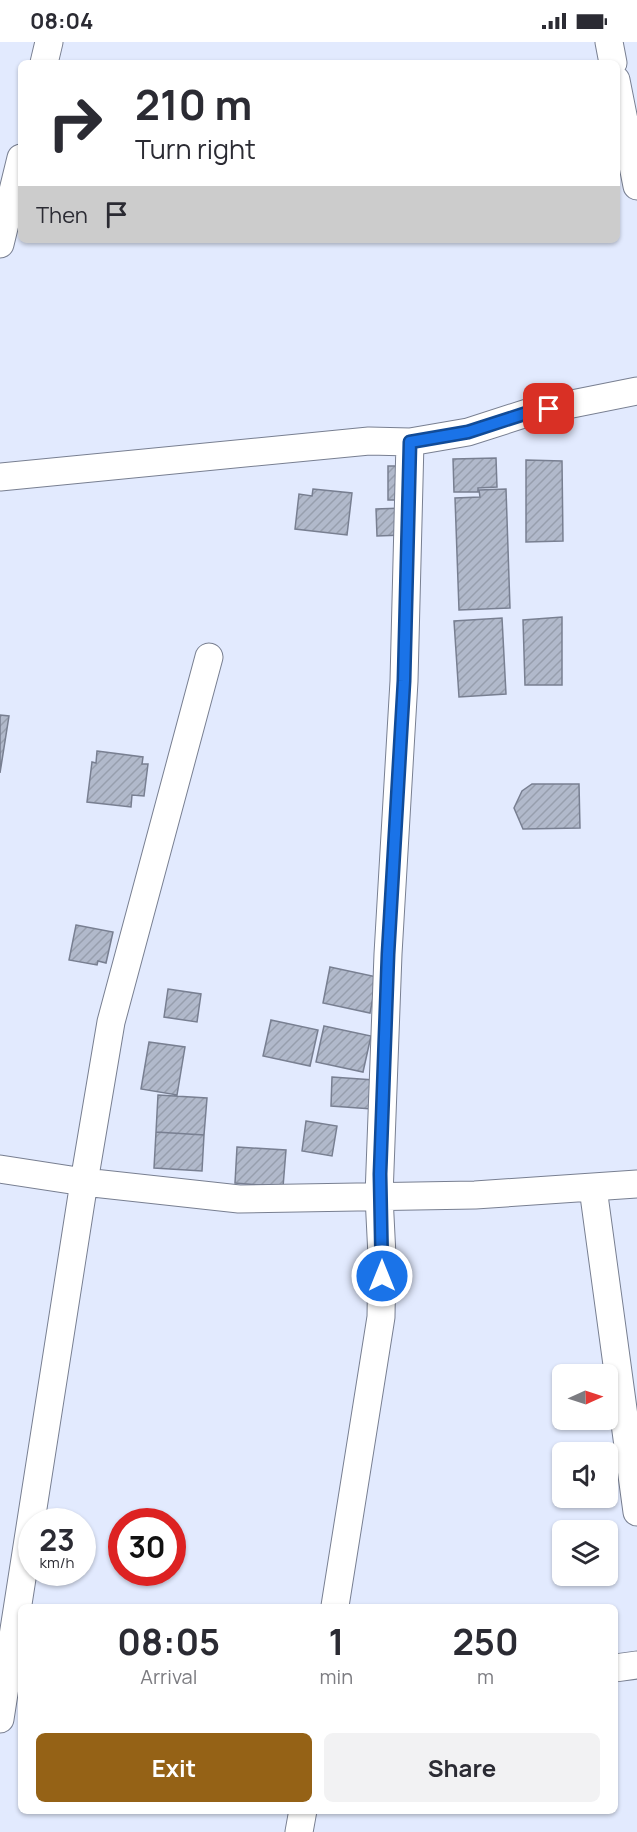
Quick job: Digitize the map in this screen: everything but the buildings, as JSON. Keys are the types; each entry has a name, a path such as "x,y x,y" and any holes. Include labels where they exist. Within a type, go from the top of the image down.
{"street":[{"path":"45,60 49,42"},
{"path":"609,42 612,60"},
{"path":"620,100 637,186"},
{"path":"0,244 18,170"},
{"path":"0,477 369,441 410,442 468,432 527,413 637,392"},
{"path":"335,1604 381,1317 382,1256 379,1196 388,954 404,681 410,442"},
{"path":"21,1604 84,1182 111,1022 209,657"},
{"path":"0,1169 84,1182 239,1199 475,1195 637,1184"},
{"path":"593,1188 637,1512"},
{"path":"6,1703 18,1623"},
{"path":"618,1668 637,1665"},
{"path":"299,1832 302,1814"}],"route":[{"path":"382,1276 379,1196 388,954 404,681 410,442 468,432 527,413 549,409"}]}
